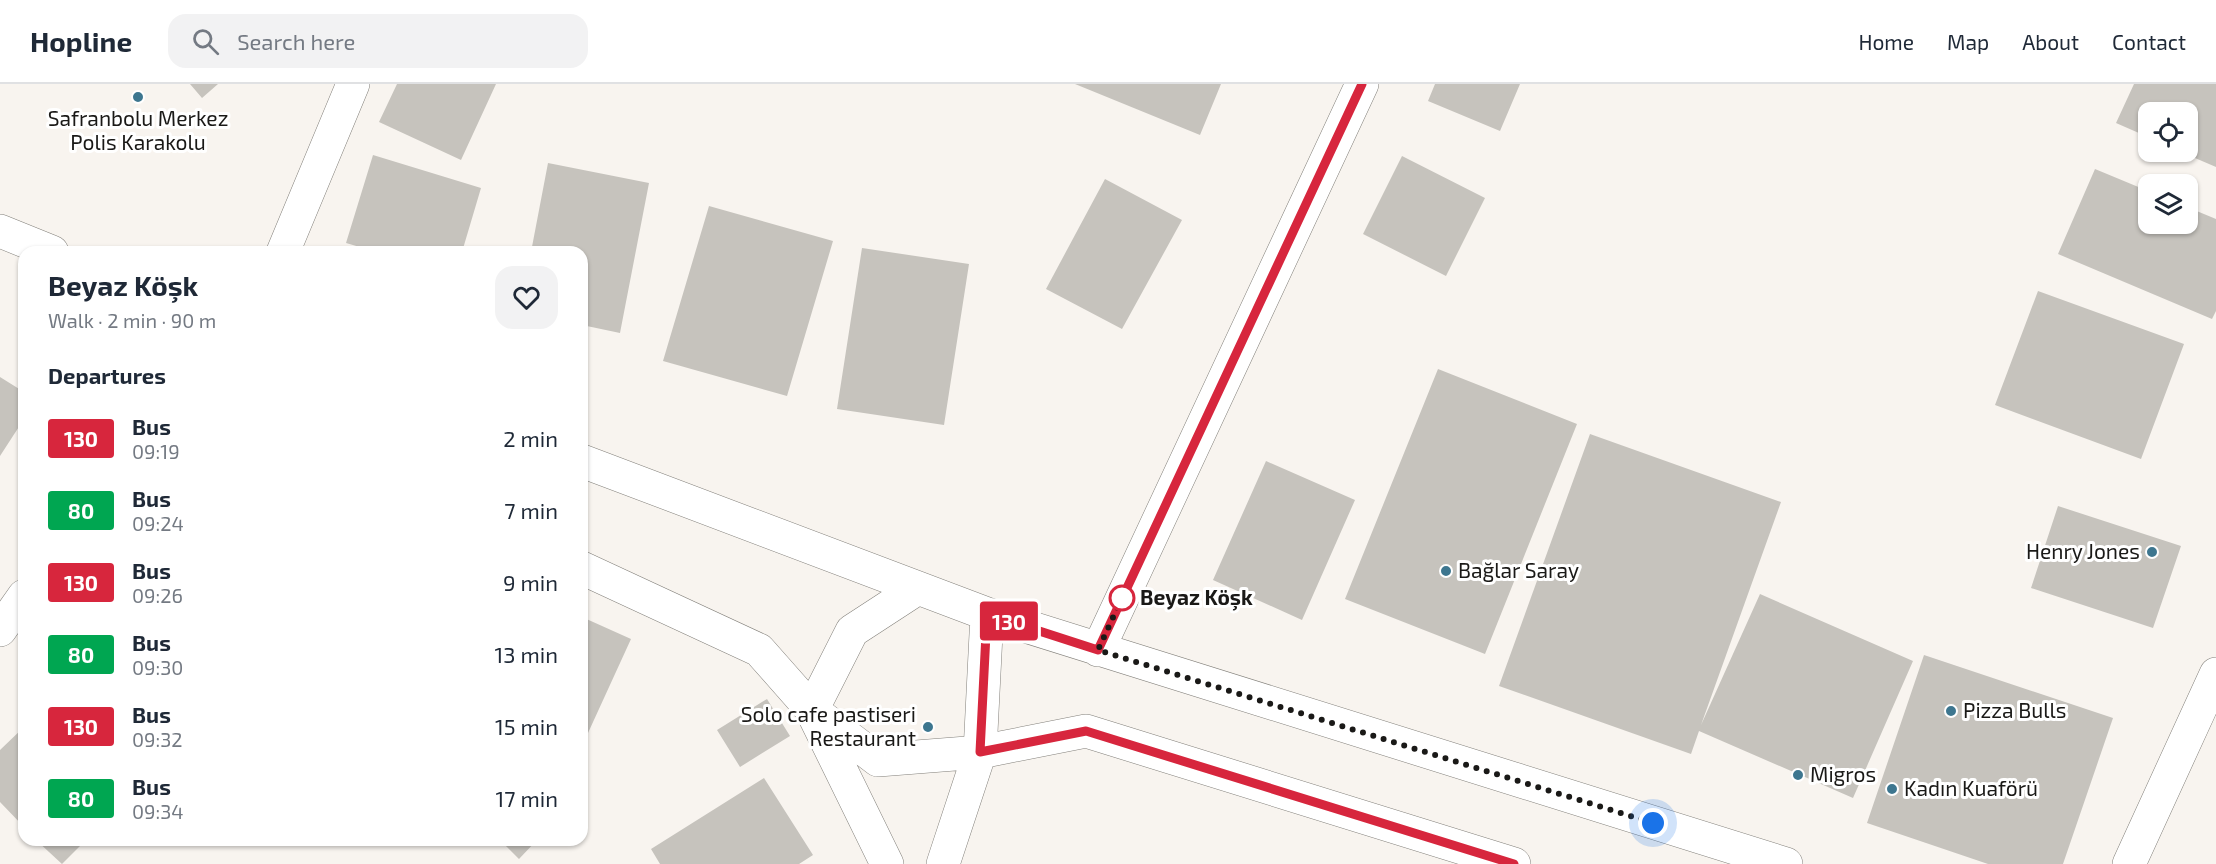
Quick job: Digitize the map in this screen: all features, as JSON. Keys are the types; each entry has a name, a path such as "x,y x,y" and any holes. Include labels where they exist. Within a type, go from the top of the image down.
{"street":[{"path":"286,246 353,84"},
{"path":"1098,650 1362,84"},
{"path":"0,231 37,246"},
{"path":"0,246 18,258"},
{"path":"588,463 987,614 1786,864"},
{"path":"588,571 759,650 812,710 878,760 980,752 1086,731 1514,864"},
{"path":"812,710 852,631 918,588"},
{"path":"0,630 18,604"},
{"path":"943,864 980,752 987,614"},
{"path":"2129,864 2216,674"},
{"path":"812,710 887,864"}],"building":[{"path":"190,84 218,84 202,98"},
{"path":"397,84 496,84 461,160 379,122"},
{"path":"1075,84 1221,84 1200,135"},
{"path":"1435,84 1520,84 1500,131 1428,101"},
{"path":"2134,84 2216,84 2216,167 2198,159 2198,102 2138,102 2138,133 2116,123"},
{"path":"373,155 481,188 464,246 356,246 346,243"},
{"path":"1402,156 1485,198 1446,276 1363,234"},
{"path":"548,163 649,183 620,333 588,326 588,246 532,246"},
{"path":"2095,169 2138,187 2138,234 2198,234 2198,212 2216,219 2216,311 2212,319 2058,254"},
{"path":"1105,179 1182,220 1122,329 1046,289"},
{"path":"709,206 833,241 787,396 663,361"},
{"path":"862,248 969,264 944,425 837,409"},
{"path":"2038,291 2184,344 2141,459 1995,405"},
{"path":"1438,369 1577,424 1485,654 1345,599"},
{"path":"0,377 18,388 18,428 0,456"},
{"path":"1590,434 1781,502 1701,725 1760,594 1913,661 1853,798 1699,731 1691,754 1499,686"},
{"path":"1266,461 1355,500 1302,620 1213,580"},
{"path":"2058,506 2181,546 2153,628 2031,588"},
{"path":"588,620 631,639 588,733"},
{"path":"1924,655 2113,718 2063,864 1988,864 1867,823"},
{"path":"767,699 790,736 740,767 717,730"},
{"path":"18,733 18,821 0,802 0,750"},
{"path":"764,778 813,855 799,864 660,864 651,849"},
{"path":"42,846 80,846 62,864"},
{"path":"506,846 531,846 519,859"}],"bus line":[{"name":"130","path":"1362,84 1098,650 987,614 980,752 1086,731 1514,864"}],"place":[{"name":"Safranbolu Merkez Polis Karakolu","path":"138,97"},
{"name":"Henry Jones","path":"2152,552"},
{"name":"Bağlar Saray","path":"1446,571"},
{"name":"Beyaz Köşk","path":"1122,598"},
{"name":"Pizza Bulls","path":"1951,711"},
{"name":"Solo cafe pastiseri Restaurant","path":"928,727"},
{"name":"Migros","path":"1798,775"},
{"name":"Kadın Kuaförü","path":"1892,789"}],"route":[{"path":"1122,598 1098,650 1653,823"}]}
